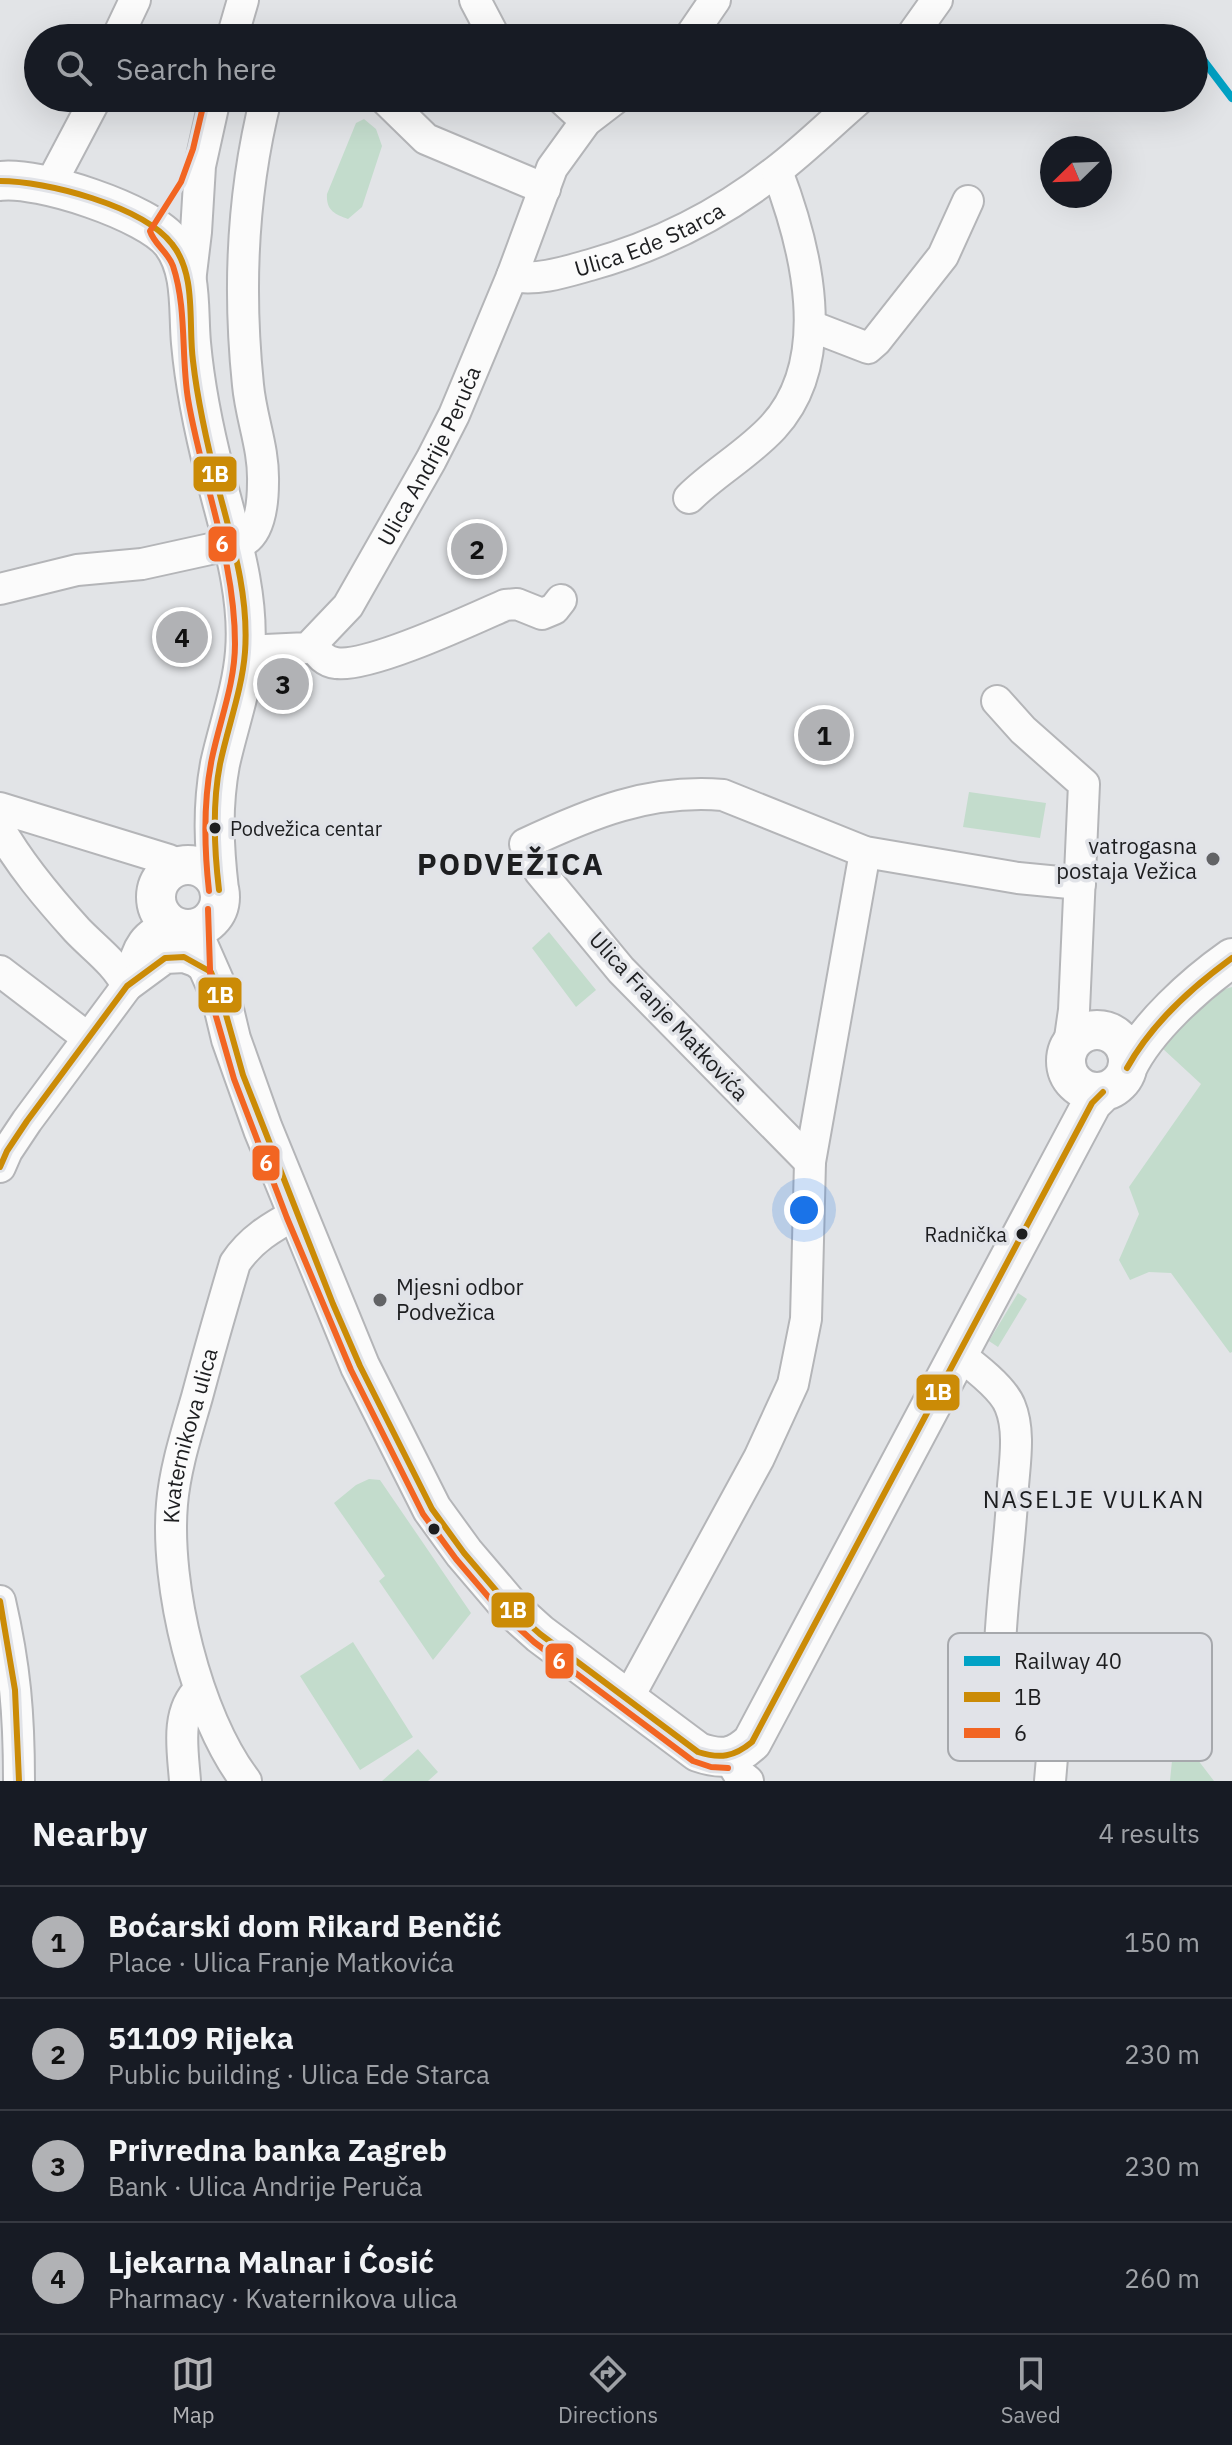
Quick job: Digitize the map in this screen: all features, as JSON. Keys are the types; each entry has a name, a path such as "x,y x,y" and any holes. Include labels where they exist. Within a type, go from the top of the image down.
{"main road":[{"path":"0,181 24,180 119,209 144,220 172,244 182,262 188,291 198,399 233,543 244,613 245,651 240,685 220,764 213,818 218,899 216,985"},
{"path":"213,818 201,846 176,863 157,889 159,910 199,947 216,985 243,1075 296,1214 360,1366 432,1509 492,1589 540,1634 698,1752 713,1757 736,1773 742,1751 752,1742 1068,1151 1101,1051 1232,958"},
{"path":"176,863 202,868 215,881 218,899 204,925 177,927"}],"street":[{"path":"124,24 135,0"},
{"path":"236,24 243,0"},
{"path":"475,0 488,24"},
{"path":"699,24 715,0"},
{"path":"920,24 937,0"},
{"path":"49,187 89,112"},
{"path":"188,291 200,166 212,112"},
{"path":"0,589 77,570 142,564 233,543 249,539 255,530 263,491 263,455 248,385 242,276 247,203 263,112"},
{"path":"398,112 426,139 545,189"},
{"path":"576,112 586,121"},
{"name":"Ulica Andrije Peruča","path":"312,645 348,606 420,482 454,415 512,276 552,168 586,121 598,112"},
{"name":"Ulica Ede Starca","path":"512,276 533,278 572,270 658,242 716,213 777,171 844,112"},
{"path":"160,231 185,199 200,166"},
{"path":"689,498 706,481 754,446 775,425 804,373 811,326 792,212 777,171"},
{"path":"811,326 868,348 943,256 968,201"},
{"path":"245,651 308,648 312,645 323,658 336,663 363,660 428,638 505,605 517,604 542,614 554,609 561,600"},
{"path":"997,701 1023,730 1084,784 1080,884 1101,1051"},
{"name":"Ulica Franje Matkovića","path":"810,1162 621,970 540,872 525,844 582,817 619,804 699,793 723,795 865,852 1018,878 1080,884"},
{"path":"0,808 176,863"},
{"path":"0,829 36,880 119,972 127,986"},
{"path":"627,1700 759,1458 793,1384 806,1319 810,1162 865,852"},
{"path":"127,986 144,939 156,930 177,927"},
{"path":"0,1167 27,1121 127,986 165,958 184,957 195,961 216,985"},
{"path":"0,971 88,1038"},
{"name":"Kvaternikova ulica","path":"246,1781 216,1730 199,1690 177,1593 171,1541 172,1502 182,1451 235,1263 247,1246 296,1214"},
{"path":"958,1354 984,1375 1010,1405 1016,1443 1008,1562 999,1633"},
{"path":"0,1601 13,1658 10,1718 19,1781"},
{"path":"185,1781 185,1713 189,1701 199,1690"},
{"path":"1050,1781 1052,1761"}],"green space":[{"path":"364,119 376,129 382,146 362,207 348,219 332,211 327,194 356,123"},
{"path":"969,792 1046,803 1040,838 963,827"},
{"path":"549,932 596,990 576,1007 532,948"},
{"path":"1232,987 1230,1353 1171,1273 1149,1272 1130,1280 1119,1260 1139,1214 1129,1187 1201,1084 1162,1048 1204,1003"},
{"path":"1018,1293 1027,1299 998,1347 989,1341"},
{"path":"369,1479 380,1480 471,1613 433,1660 379,1581 385,1576 334,1503 356,1485"},
{"path":"353,1642 413,1737 360,1770 300,1676"},
{"path":"418,1749 438,1772 428,1781 382,1781"},
{"path":"1172,1761 1199,1761 1214,1781 1170,1781"}],"rail line":[{"name":"40","path":"1208,66 1232,98"}],"transit line":[{"name":"6","path":"202,112 181,182 150,231 171,261 177,282 188,399 224,551 234,612 233,673 207,791 205,841 209,891"},
{"name":"1B","path":"0,181 67,191 117,207 158,230 172,244 185,270 198,394 245,611 243,666 220,764 216,795 215,842 219,890"},
{"name":"6","path":"208,909 211,999 234,1079 287,1218 351,1370 423,1514 503,1614 534,1642 693,1761 728,1768"},
{"name":"1B","path":"0,1167 27,1121 127,986 165,958 184,957 211,972 243,1075 333,1304 360,1366 432,1509 510,1607 540,1634 698,1752 720,1756 733,1754 752,1742 1092,1103 1103,1092"},
{"name":"1B","path":"1127,1068 1148,1036 1174,1007 1232,958"},
{"name":"1B","path":"0,1601 15,1690 19,1781"}],"place":[{"name":"51109 Rijeka","path":"477,549"},
{"name":"Ljekarna Malnar i Ćosić","path":"182,637"},
{"name":"Privredna banka Zagreb","path":"283,684"},
{"name":"Boćarski dom Rikard Benčić","path":"824,735"},
{"name":"Podvežica centar","path":"215,828"},
{"name":"vatrogasna postaja Vežica","path":"1213,859"},
{"name":"Radnička","path":"1022,1234"},
{"name":"Mjesni odbor Podvežica","path":"380,1300"}],"district":[{"name":"PODVEŽICA","path":"511,865"},
{"name":"NASELJE VULKAN","path":"1094,1500"}]}
